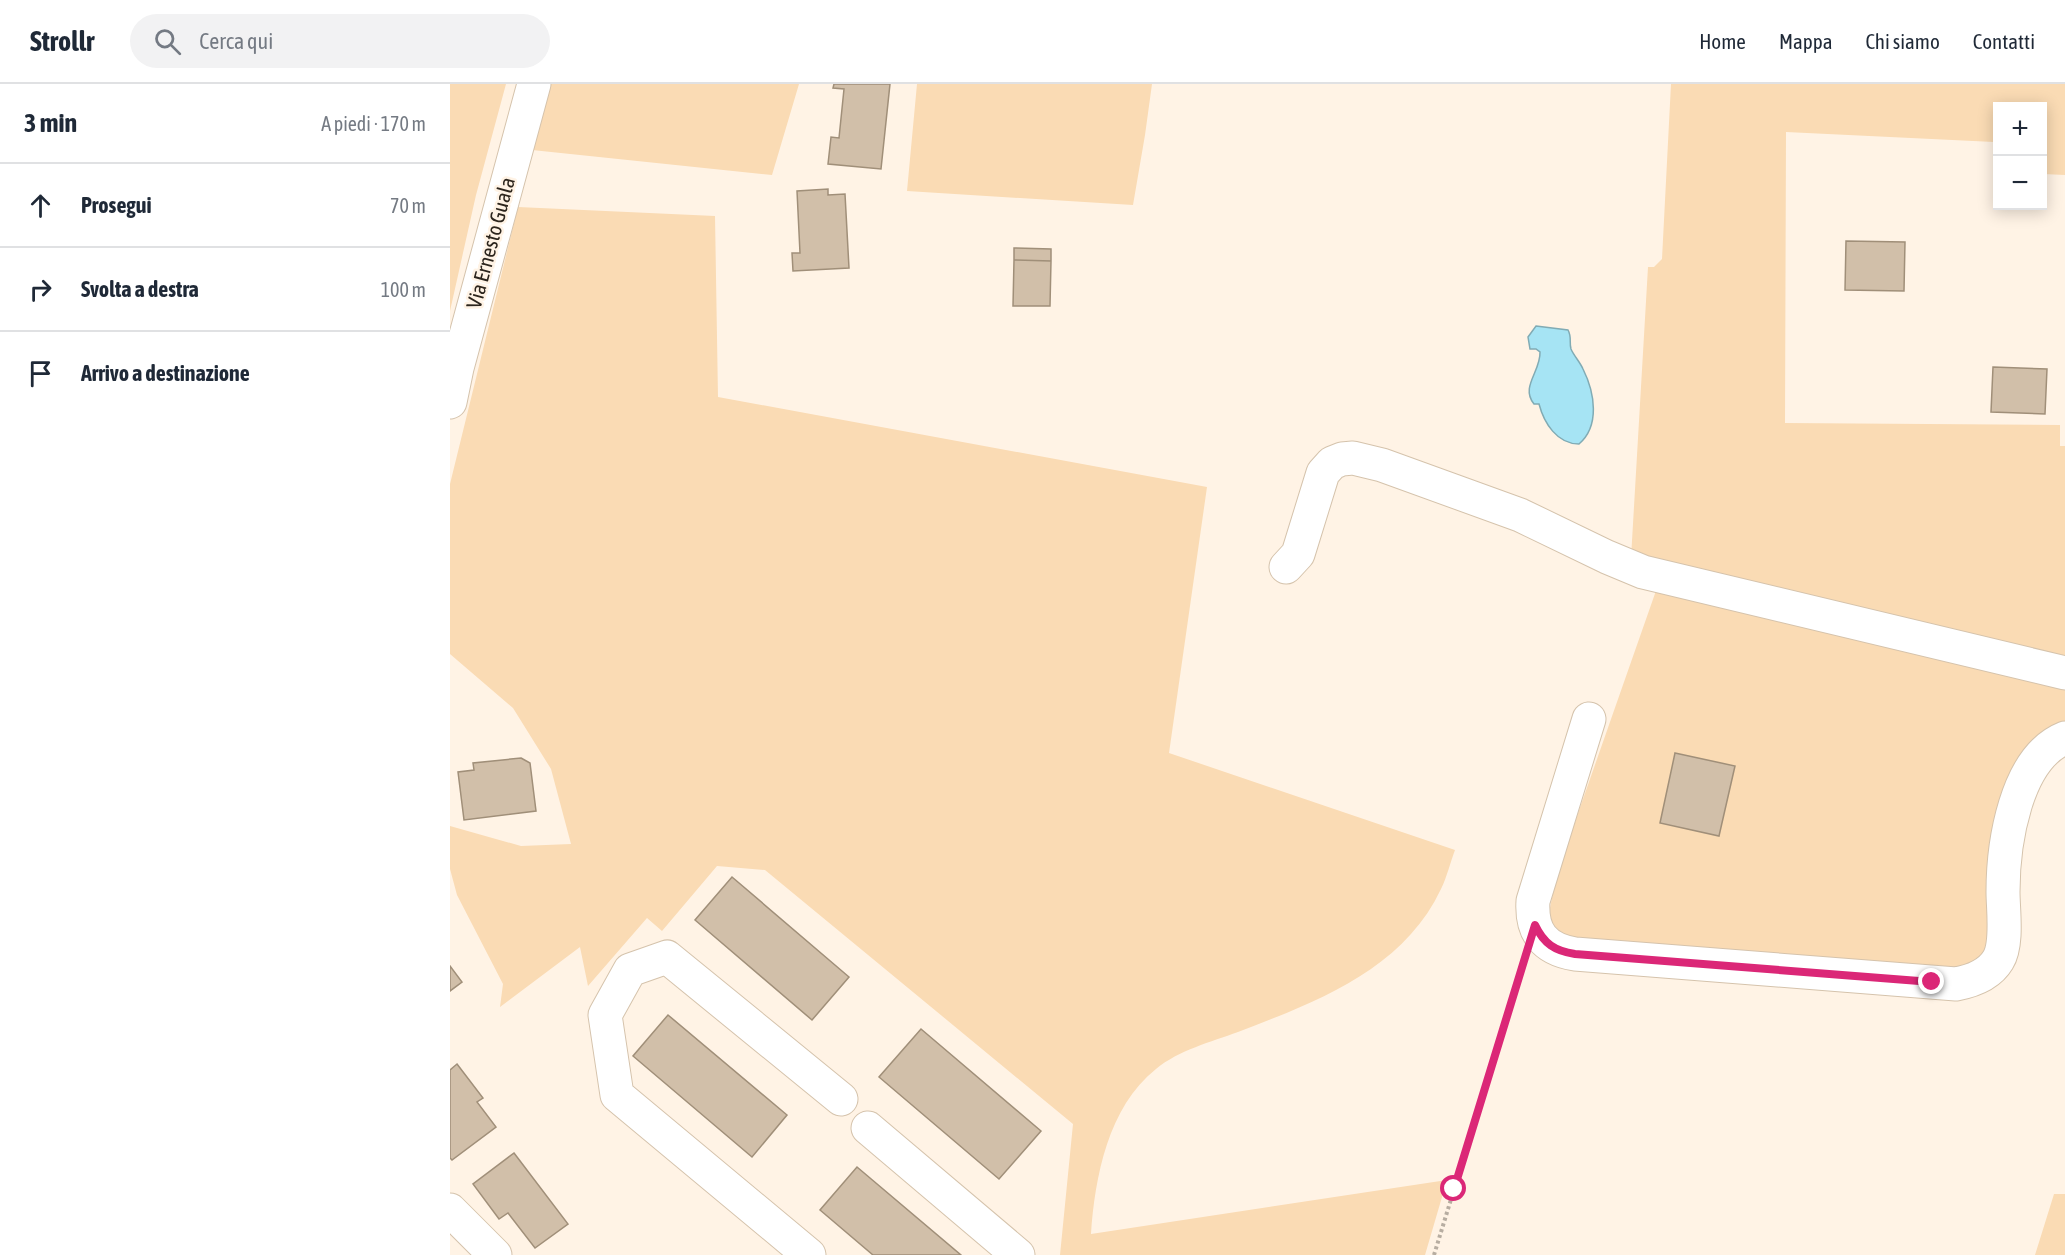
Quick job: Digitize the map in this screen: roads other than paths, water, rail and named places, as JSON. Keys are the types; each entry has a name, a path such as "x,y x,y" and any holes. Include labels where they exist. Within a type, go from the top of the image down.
{"street":[{"name":"Via Ernesto Guala","path":"450,402 457,368 534,84"},
{"path":"1286,567 1298,554 1323,473 1332,463 1353,458 1382,465 1520,515 1643,572 2065,673"},
{"path":"1589,719 1537,886 1532,914 1545,943 1563,952 1575,954 1956,984 1981,976 1998,960 2002,950 2009,834 2022,786 2032,766 2043,752 2065,738"},
{"path":"810,1255 617,1095 605,1015 630,970 668,957 841,1099"},
{"path":"868,1128 1018,1255"},
{"path":"450,1210 495,1255"}],"water":[{"path":"1536,326 1568,330 1571,349 1587,378 1593,399 1593,419 1586,437 1579,444 1571,443 1558,436 1548,425 1539,404 1534,404 1530,398 1530,385 1538,366 1540,352 1530,349 1528,337"}]}
